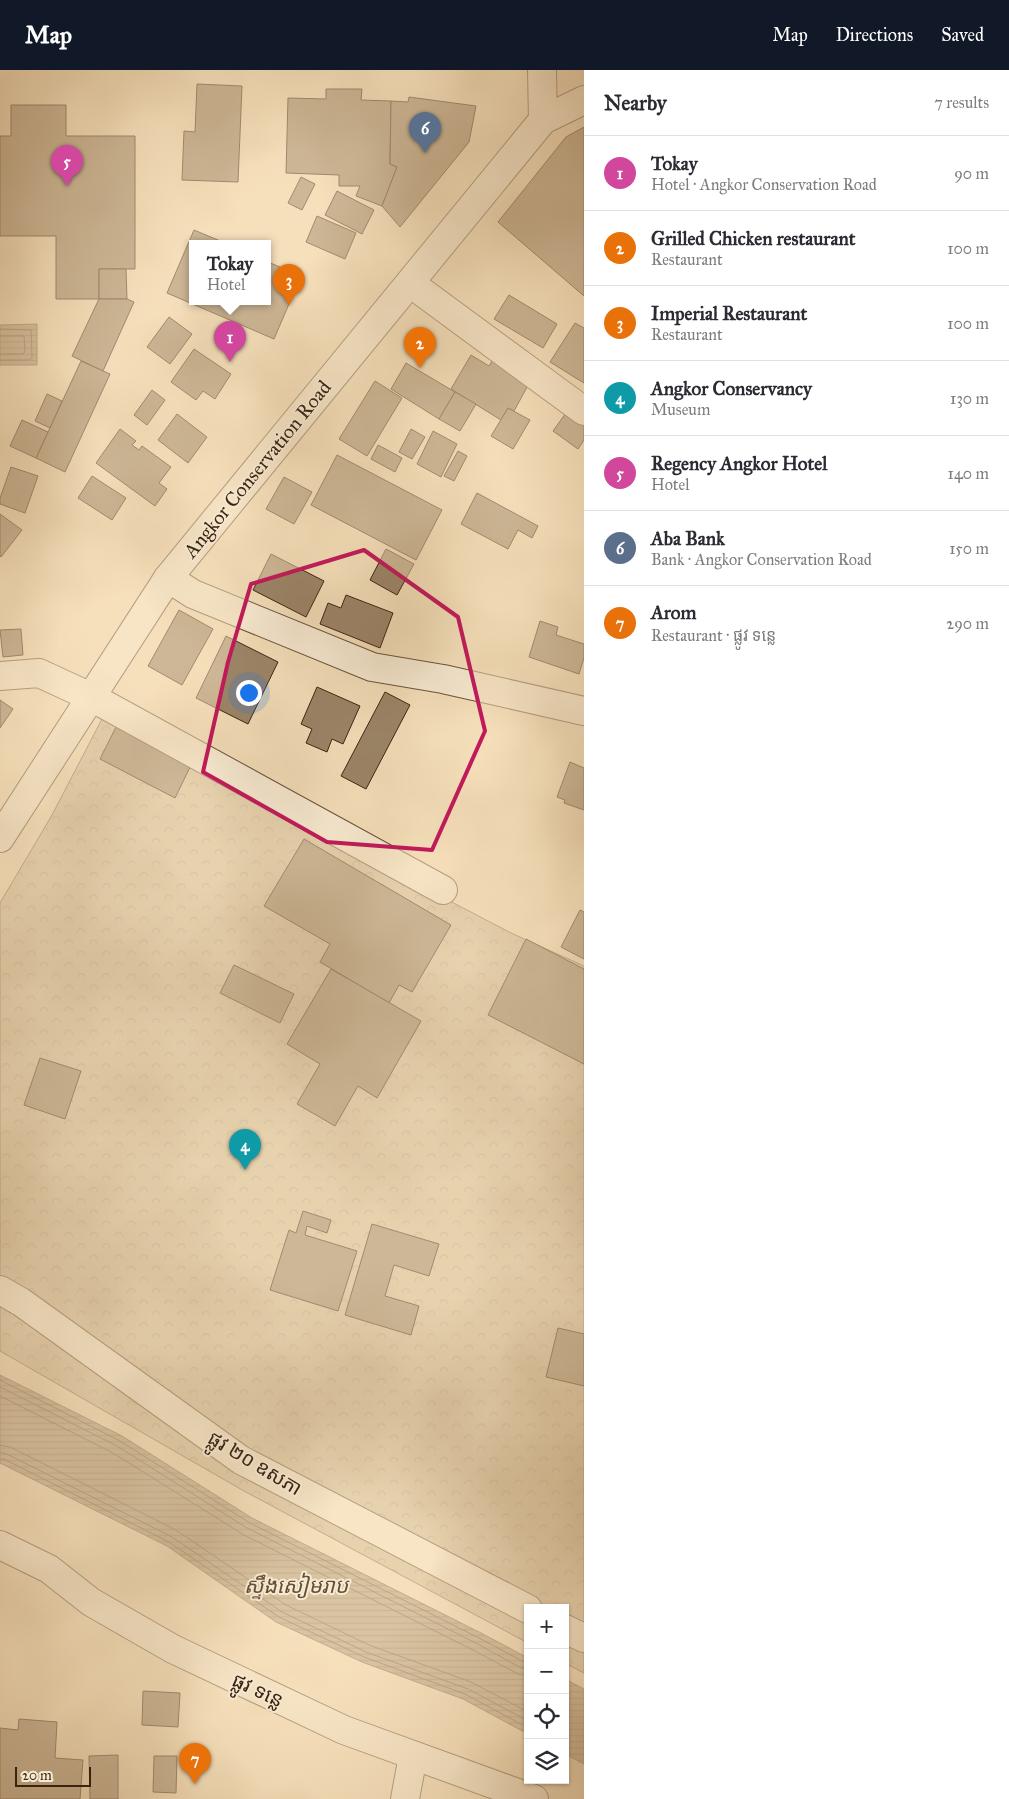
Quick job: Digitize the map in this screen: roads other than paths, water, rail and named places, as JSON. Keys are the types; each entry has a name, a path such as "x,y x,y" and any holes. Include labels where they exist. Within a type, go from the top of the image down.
{"street":[{"path":"542,70 543,120 584,100"},
{"name":"Angkor Conservation Road","path":"0,838 168,578 543,120"},
{"path":"410,283 584,411"},
{"path":"168,578 193,594 372,667 443,679 584,712"},
{"path":"0,676 39,673 91,697 443,890"},
{"name":"ផ្លូវ ២០ ឧសភា","path":"0,1290 21,1302 241,1460 524,1607"},
{"name":"ផ្លូវ ទន្លេ","path":"0,1545 49,1569 91,1602 173,1650 344,1730 534,1799"},
{"path":"569,1630 584,1638"},
{"path":"405,1799 413,1756"}],"water":[{"path":"37,324 37,365 0,365 0,325"},
{"name":"ស្ទឹងសៀមរាប","path":"0,1375 122,1436 252,1518 524,1656 524,1732 463,1699 362,1662 276,1622 167,1546 0,1463"},
{"path":"569,1681 584,1689 584,1764 569,1756"}],"place":[{"name":"Aba Bank","path":"425,153"},
{"name":"Regency Angkor Hotel","path":"67,186"},
{"name":"Imperial Restaurant","path":"289,305"},
{"name":"Tokay","path":"230,362"},
{"name":"Grilled Chicken restaurant","path":"420,368"},
{"name":"Angkor Conservancy","path":"245,1170"},
{"name":"Arom","path":"195,1784"}]}
